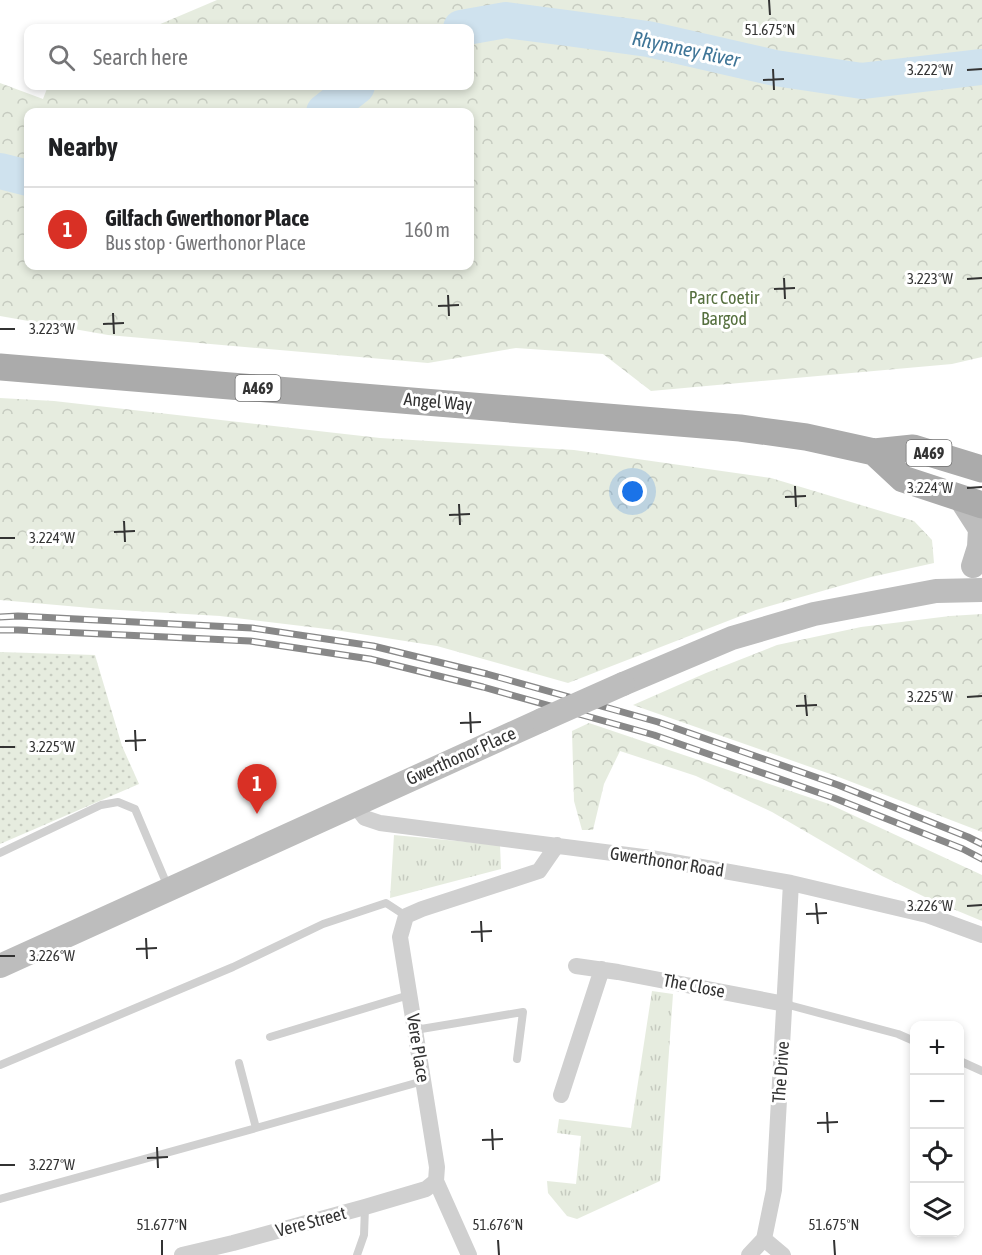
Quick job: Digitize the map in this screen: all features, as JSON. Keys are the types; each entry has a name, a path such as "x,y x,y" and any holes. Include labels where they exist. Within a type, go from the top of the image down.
{"main road":[{"name":"Angel Way","path":"0,367 740,428 806,437 874,452 913,448 982,469"},
{"name":"Angel Way","path":"874,452 903,478 971,501"}],"street":[{"name":"Gwerthonor Place","path":"936,591 978,565 980,530 971,501"},
{"name":"Gwerthonor Place","path":"0,966 170,891 354,804 732,638 814,614 936,591 982,590"},
{"name":"Gwerthonor Road","path":"354,804 365,818 380,823 651,858 791,883 927,915 982,935"},
{"path":"406,916 539,871 557,845"},
{"name":"The Drive","path":"764,1239 774,1190 791,883"},
{"name":"Vere Place","path":"406,916 400,937 437,1167 436,1181"},
{"name":"The Close","path":"576,966 785,1004"},
{"path":"561,1095 602,969"},
{"path":"436,1181 470,1255"},
{"name":"Vere Street","path":"182,1255 232,1249 426,1189 436,1181"},
{"path":"748,1255 764,1239 783,1255"}],"lane":[{"path":"0,853 101,806 118,802 135,809 170,891"},
{"path":"0,1065 233,967 323,924 386,903 406,916"},
{"path":"270,1037 409,995"},
{"path":"785,1004 910,1039"},
{"path":"415,1030 523,1012 517,1059"},
{"path":"239,1063 256,1128"},
{"path":"964,1063 982,1071"},
{"path":"0,1199 423,1081"},
{"path":"357,1255 364,1235 365,1207"}],"green space":[{"name":"Parc Coetir Bargod","path":"217,0 982,0 982,357 952,364 651,391 603,354 516,348 428,363 108,335 0,316 0,83 43,99 46,90 474,90 474,24 160,24"},
{"path":"0,398 54,401 380,438 574,450 771,478 914,521 932,540 934,563 871,577 756,610 568,683 437,646 335,630 220,616 0,600"},
{"path":"982,614 982,832 836,776 633,705 777,645 861,627"},
{"path":"0,652 95,655 122,746 139,784 0,844"},
{"path":"589,723 829,804 982,875 982,921 882,876 772,812 696,776 620,751 604,784 593,830 582,830 574,801 572,731"},
{"path":"394,835 500,845 501,869 390,898"},
{"path":"652,991 673,994 660,1181 577,1219 567,1216 548,1193 547,1181 576,1184 581,1136 557,1133 559,1119 631,1128"}],"waterway":[{"name":"Rhymney River","path":"474,26 506,20 648,39 775,68 862,81 982,67"},
{"name":"Rhymney River","path":"329,108 352,90"},
{"name":"Rhymney River","path":"0,171 24,177"}],"railway":[{"path":"0,617 252,628 373,646 487,674 658,722 838,785 982,844"},
{"path":"0,630 250,641 370,659 483,687 654,735 834,798 963,849 982,859"}],"place":[{"name":"Gilfach Gwerthonor Place","path":"257,814"}]}
